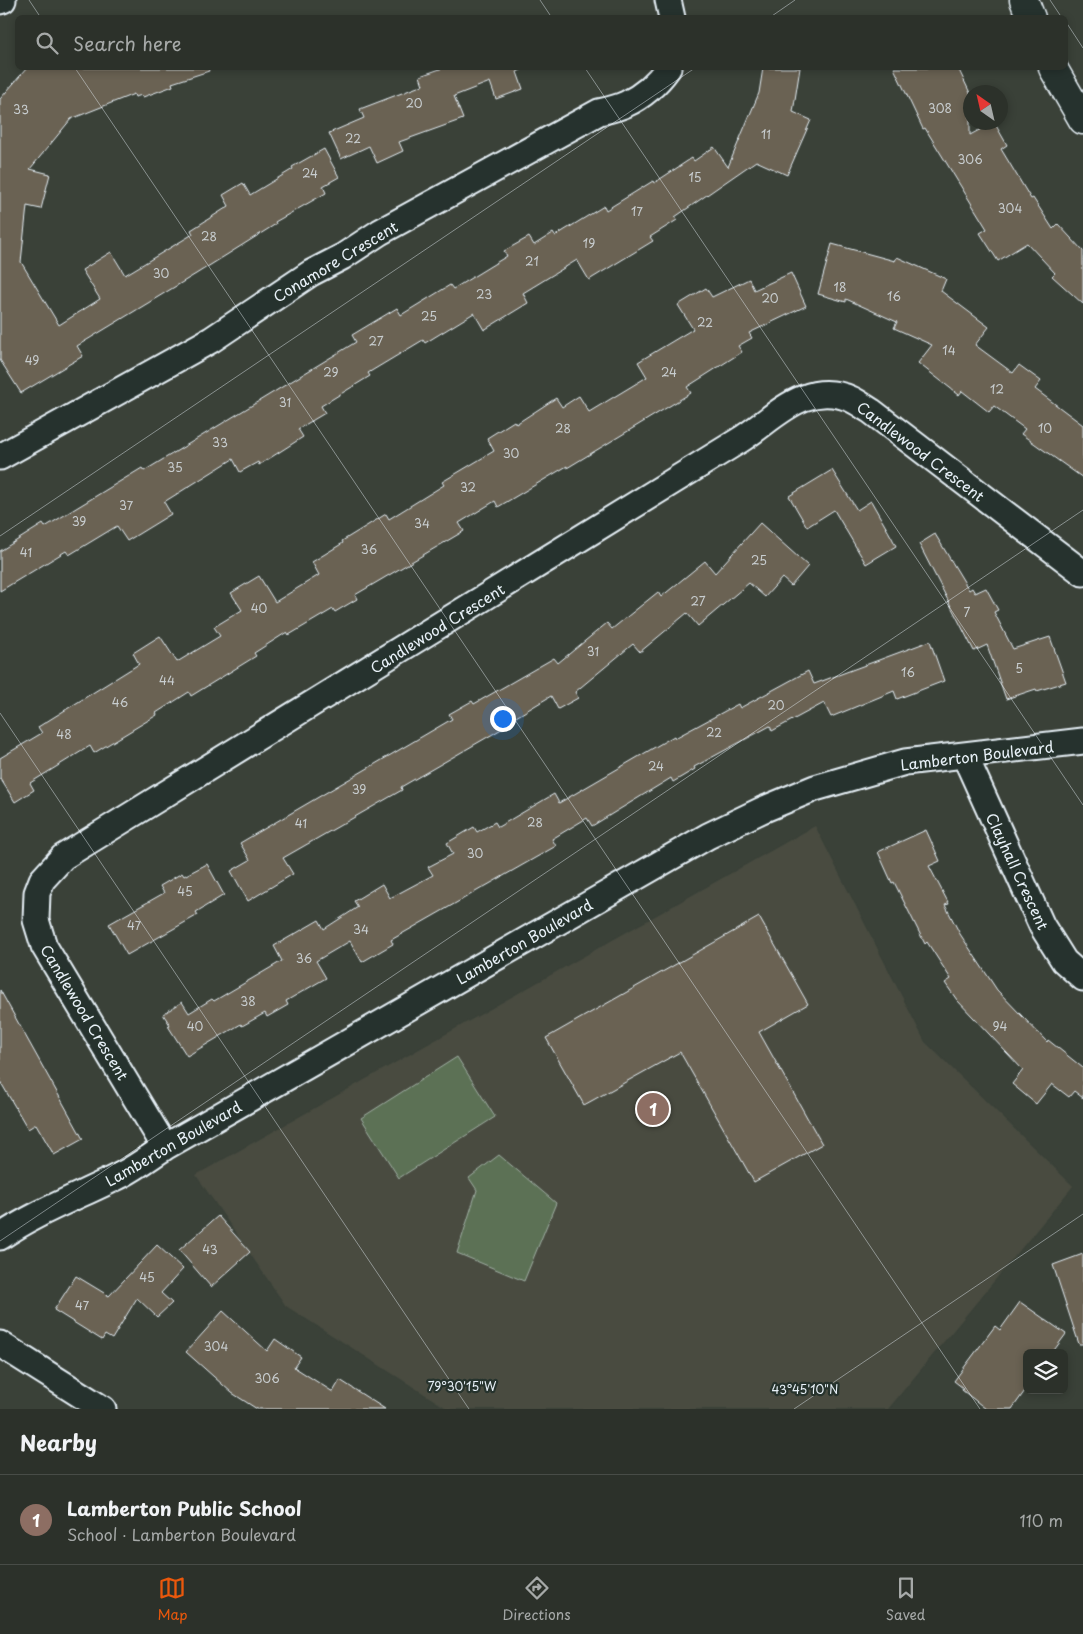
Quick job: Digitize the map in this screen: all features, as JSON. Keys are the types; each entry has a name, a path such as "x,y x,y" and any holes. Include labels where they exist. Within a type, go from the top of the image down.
{"street":[{"path":"668,0 671,15"},
{"path":"1024,0 1030,15"},
{"name":"Conamore Crescent","path":"0,457 211,340 311,272 342,257 380,232 600,112 626,104 645,92 666,70"},
{"path":"1054,70 1083,120"},
{"name":"Candlewood Crescent","path":"165,1147 44,946 36,920 37,893 42,880 63,857 88,841 732,446 789,404 810,395 827,394 850,398 871,411 1083,573"},
{"name":"Lamberton Boulevard","path":"0,1237 50,1209 125,1173 165,1147 699,841 762,810 815,788 905,762 1083,741"},
{"name":"Clayhall Crescent","path":"965,756 1042,926 1064,961 1083,978"},
{"path":"0,1344 103,1409"}],"shaded area":[{"path":"815,826 925,1042 1073,1186 888,1409 448,1409 286,1306 196,1175"}],"green space":[{"path":"457,1057 495,1117 399,1178 361,1118"},
{"path":"499,1155 556,1203 524,1281 457,1253 477,1190 469,1178"}],"building":[{"path":"25,70 209,71 172,83 173,86 143,97 142,95 135,97 134,94 71,119 30,169 50,174 41,209 27,206 21,262 59,325 100,299 82,270 111,252 125,275 193,234 191,230 229,206 223,195 243,183 250,195 293,169 292,167 324,149 339,177 323,186 326,193 275,222 276,224 77,346 83,356 21,393 0,360 0,99"},
{"path":"437,70 521,70 517,72 523,89 496,99 490,82 454,96 463,119 399,142 403,151 377,163 369,146 341,159 329,133 364,118 360,109 423,85 420,76"},
{"path":"763,70 800,70 793,112 811,120 787,175 756,161 675,217 677,220 650,237 653,241 589,280 577,260 523,293 528,303 484,330 474,313 425,343 423,340 368,373 370,376 321,406 325,413 298,429 303,437 259,465 258,462 240,472 233,459 164,502 171,514 127,541 117,526 69,555 66,551 0,591 0,551 43,524 45,527 142,468 144,471 356,342 352,335 397,308 401,315 450,285 453,289 507,256 504,251 529,237 534,245 553,233 555,236 604,206 606,210 653,181 654,183 692,158 694,161 714,147 728,167 759,93"},
{"path":"895,70 959,70 966,85 963,85 963,130 970,130 970,135 979,130 999,130 1007,145 1001,149 1031,199 1033,198 1053,229 1058,224 1083,251 1083,304 1052,276 1055,273 1027,243 998,261 980,233 987,229 925,128 923,129"},
{"path":"832,244 895,261 897,257 946,279 941,291 989,327 975,345 1013,373 1019,365 1041,381 1035,389 1083,425 1083,478 1021,434 1025,429 994,406 989,412 962,391 959,395 918,363 932,345 894,328 897,322 846,299 846,302 818,294"},
{"path":"791,273 806,306 749,333 752,338 738,346 742,352 687,387 691,393 567,468 567,466 498,507 495,501 459,523 464,531 355,595 357,599 335,612 333,609 289,635 287,632 254,653 256,656 191,696 189,692 156,713 157,715 94,753 90,746 30,783 34,790 15,802 0,778 0,758 42,733 38,727 139,664 133,653 160,636 177,662 220,636 214,627 242,610 231,593 259,576 275,602 319,575 312,562 343,543 342,541 386,514 389,519 444,485 442,482 494,451 487,438 514,421 516,424 556,398 562,407 579,396 589,412 647,377 638,362 693,329 678,305 706,288 712,297 749,279 754,290"},
{"path":"832,470 857,510 871,501 896,546 866,564 834,510 807,527 789,496"},
{"path":"760,523 808,566 791,586 782,578 765,597 749,583 698,626 687,613 640,652 633,644 575,692 578,698 558,709 551,696 511,720 512,723 401,787 402,790 283,858 293,874 248,901 231,871 250,860 240,843 452,719 449,714 472,701 474,704 554,658 558,663 607,623 612,629 658,592 661,597 705,561 715,573"},
{"path":"935,534 969,590 972,588 975,593 986,588 998,610 994,612 1013,649 1050,637 1066,682 1006,699 987,645 974,651 919,544"},
{"path":"930,641 944,681 897,699 894,691 831,717 824,703 772,731 770,726 694,767 695,769 673,782 671,778 592,826 587,818 552,839 556,846 391,940 393,944 362,962 350,941 316,961 326,978 286,1001 288,1005 267,1017 265,1013 242,1026 241,1024 187,1056 168,1026 170,1025 163,1014 182,1002 189,1013 212,999 214,1001 282,961 274,946 319,920 324,929 358,907 354,901 382,884 390,898 433,875 428,867 453,854 447,843 474,827 477,832 495,822 498,827 554,794 559,803 674,736 675,738 738,704 740,708 808,671 814,684"},
{"path":"926,830 940,861 929,866 949,904 945,905 960,934 997,990 1047,1042 1048,1040 1083,1068 1083,1098 1074,1091 1069,1097 1052,1084 1036,1104 1012,1084 1023,1070 957,1000 945,983 951,979 927,942 925,944 894,882 892,883 878,852"},
{"path":"207,864 224,895 196,912 198,915 127,955 109,924 164,893 160,886 182,873 184,876"},
{"path":"759,917 808,1004 759,1032 822,1144 754,1182 680,1052 584,1105 546,1038"},
{"path":"0,990 83,1139 54,1155 36,1124 28,1129 0,1081"},
{"path":"218,1216 250,1252 211,1287 179,1250"},
{"path":"157,1245 183,1269 161,1293 172,1303 157,1317 137,1298 112,1339 105,1335 102,1340 54,1310 76,1276 109,1296"},
{"path":"1083,1254 1083,1344 1079,1344 1053,1265"},
{"path":"1020,1302 1066,1334 1055,1349 1023,1349 1023,1394 1012,1409 986,1409 962,1390 963,1388 954,1381 995,1326 1000,1330"},
{"path":"223,1311 267,1351 275,1339 301,1357 294,1367 333,1392 340,1380 385,1409 257,1409 232,1393 186,1352"}],"place":[{"name":"Lamberton Public School","path":"653,1109"}]}
